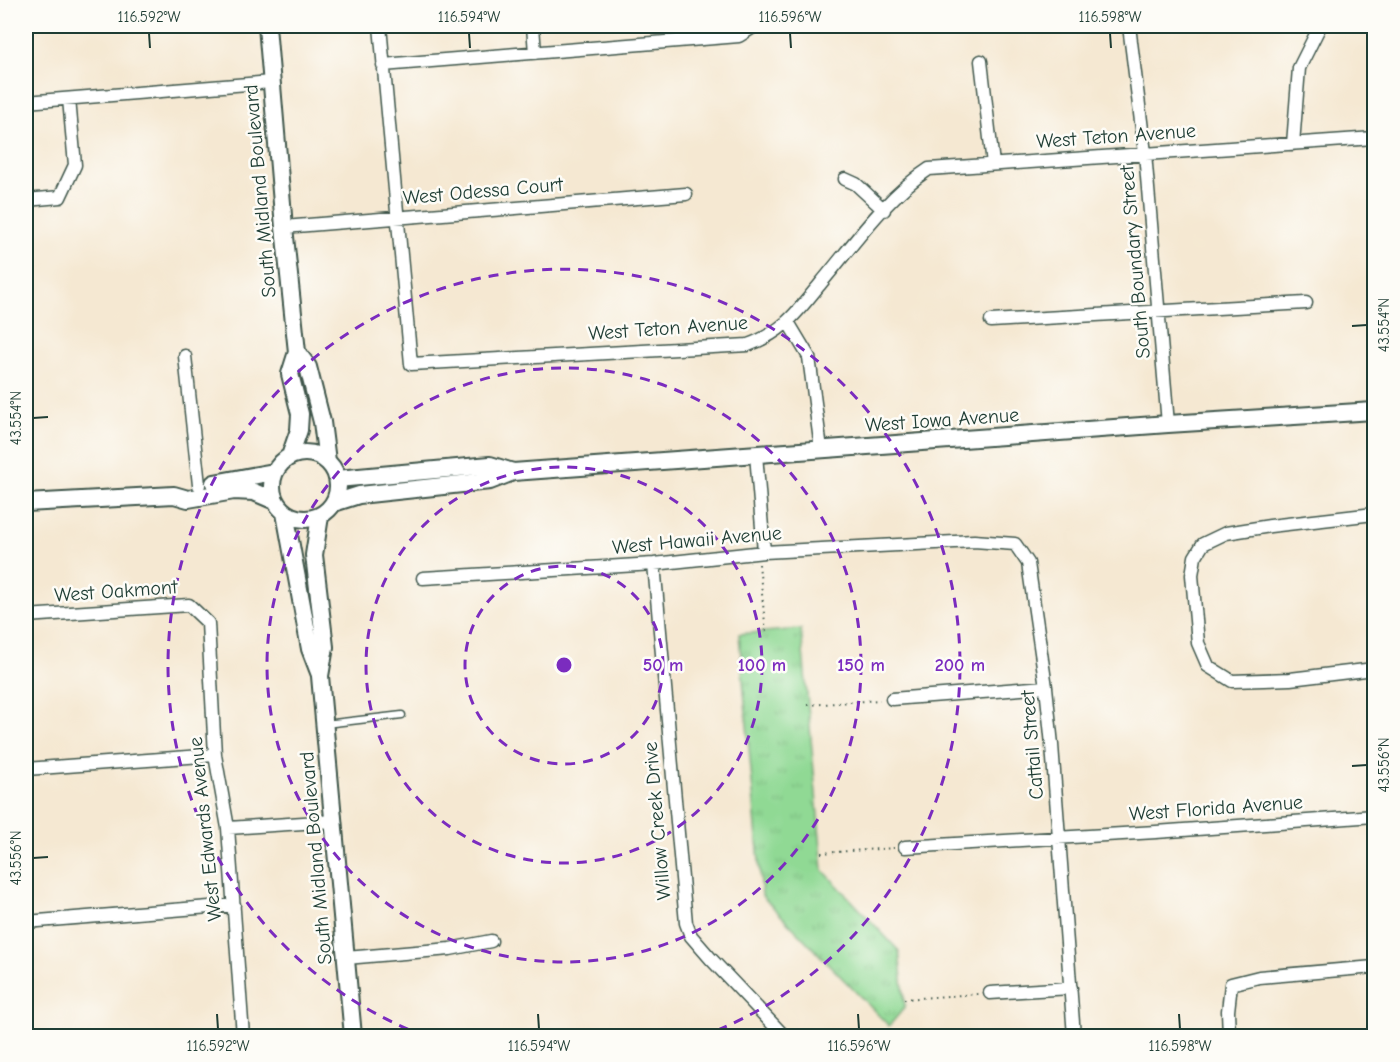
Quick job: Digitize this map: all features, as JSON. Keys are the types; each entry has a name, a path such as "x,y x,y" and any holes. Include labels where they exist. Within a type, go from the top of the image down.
{"street":[{"name":"South Midland Boulevard","path":"267,26 297,352 290,374 300,414 299,430 290,456"},
{"name":"West Teton Avenue","path":"380,26 411,364 748,345 766,339 788,322 910,182 929,170 1374,138"},
{"path":"533,26 535,53"},
{"path":"689,26 690,40"},
{"path":"383,65 739,36 755,26"},
{"name":"South Boundary Street","path":"1129,26 1145,153 1168,424"},
{"path":"1293,144 1299,68 1320,26"},
{"path":"981,61 993,164"},
{"path":"26,102 271,82"},
{"path":"26,200 60,197 75,165 69,99"},
{"path":"845,179 856,184 884,210"},
{"name":"West Odessa Court","path":"284,227 686,194"},
{"path":"991,321 1306,303"},
{"path":"788,322 809,357 821,450"},
{"name":"South Midland Boulevard","path":"297,352 308,368 322,422 327,461"},
{"path":"185,356 199,485"},
{"name":"West Iowa Avenue","path":"334,503 359,495 490,482 513,472 1374,411"},
{"path":"26,503 174,495 188,499 234,490 254,492 295,519 307,520 320,516 334,503 338,494 336,473 327,461 312,453 302,453 290,456 281,463 274,472 271,483 280,507"},
{"path":"756,454 761,553"},
{"name":"West Iowa Avenue","path":"337,479 490,465 513,472"},
{"path":"174,495 186,488 199,485 274,472"},
{"name":"South Midland Boulevard","path":"280,507 310,649 320,676"},
{"path":"1374,514 1226,533 1203,544 1195,557 1192,575 1198,643 1208,666 1232,681 1290,679 1374,669"},
{"name":"South Midland Boulevard","path":"320,516 314,555 325,646 320,676 353,1036"},
{"name":"West Hawaii Avenue","path":"423,578 654,564 761,553 974,541"},
{"name":"Cattail Street","path":"974,541 1015,544 1028,563 1046,687 1074,1031"},
{"name":"Willow Creek Drive","path":"654,564 686,923 691,936 784,1036"},
{"name":"West Oakmont","path":"26,616 189,605 208,623 210,654"},
{"name":"West Edwards Avenue","path":"210,654 215,755 228,828 243,1036"},
{"path":"892,699 1046,687"},
{"path":"26,769 215,755"},
{"name":"West Florida Avenue","path":"905,847 1060,839 1374,816"},
{"path":"228,828 333,821"},
{"path":"26,922 234,905"},
{"path":"346,958 450,950 490,941"},
{"path":"1229,1036 1228,1011 1232,984 1259,977 1374,968"},
{"path":"990,993 1071,988"}],"lane":[{"path":"324,724 402,715"}],"path":[{"path":"761,553 766,633"},
{"path":"808,705 892,699"},
{"path":"821,854 905,847"},
{"path":"904,999 990,993"}],"green space":[{"path":"801,629 823,870 899,951 905,1007 889,1026 762,896 739,634"}]}
